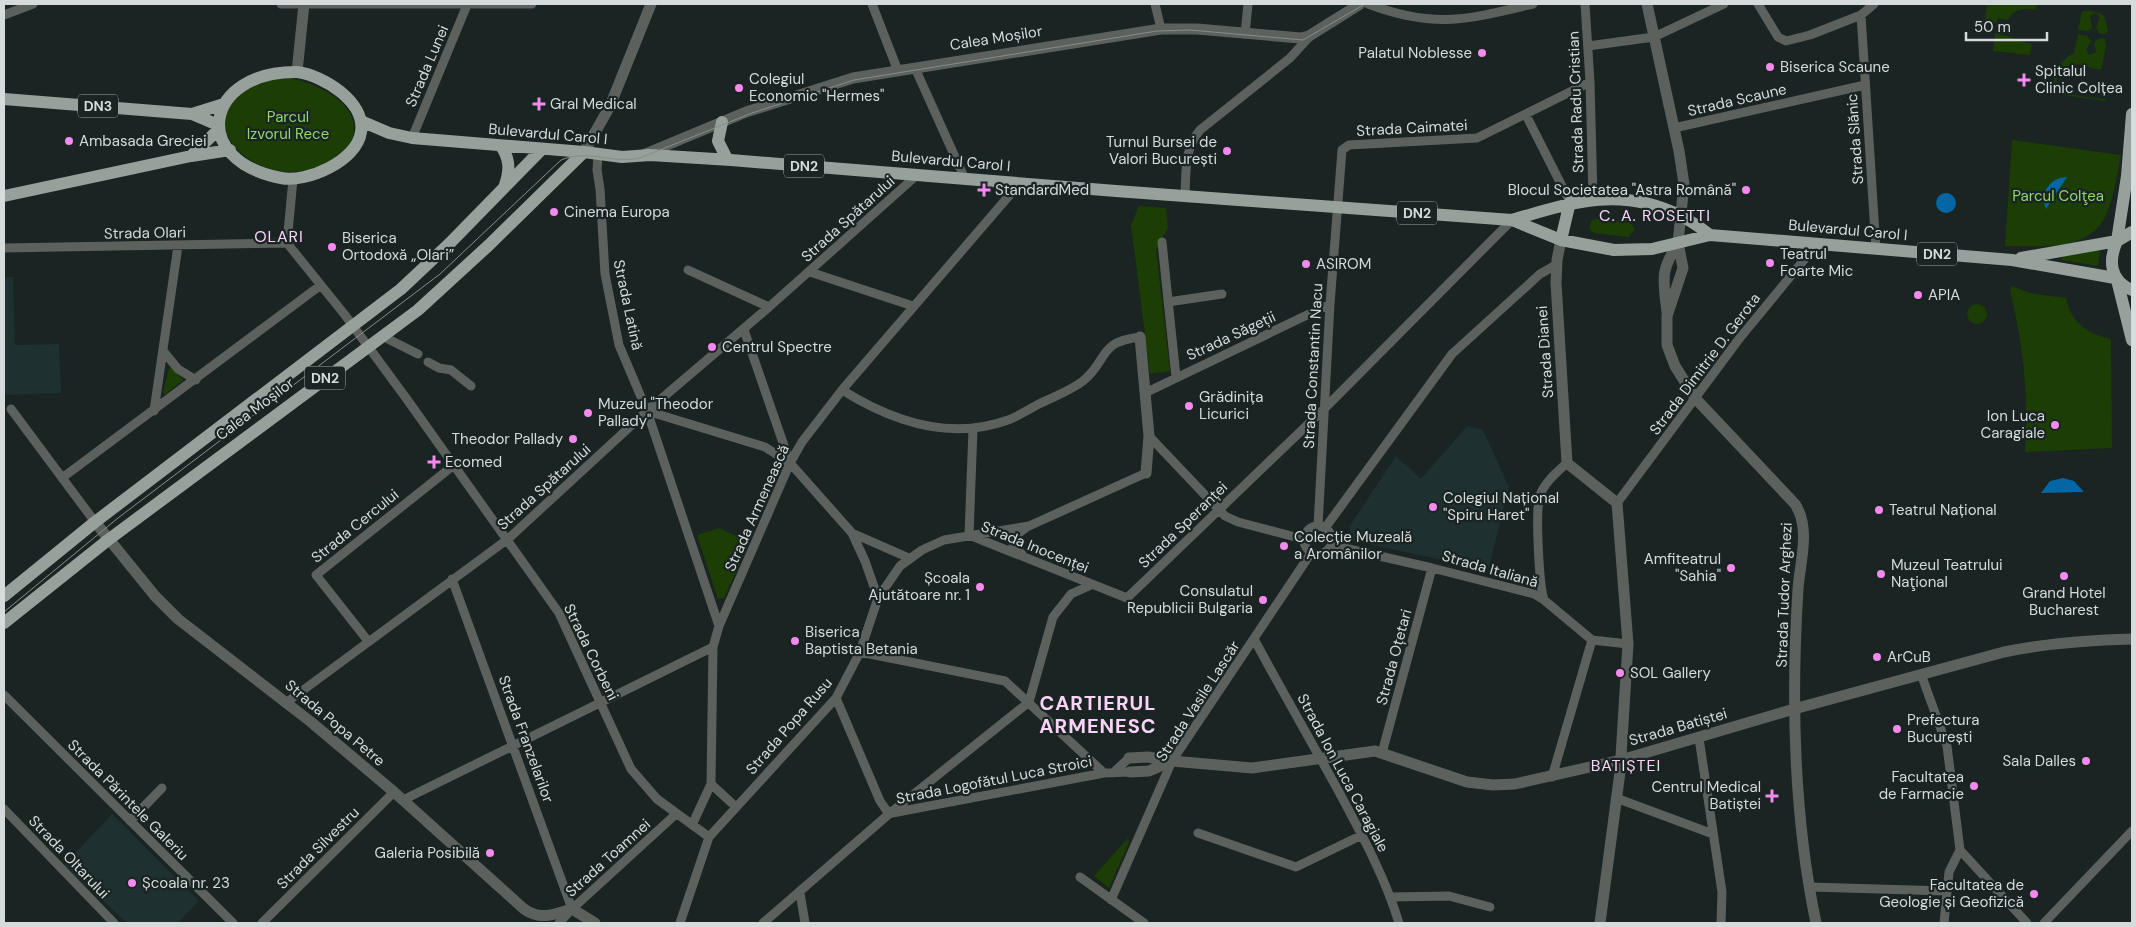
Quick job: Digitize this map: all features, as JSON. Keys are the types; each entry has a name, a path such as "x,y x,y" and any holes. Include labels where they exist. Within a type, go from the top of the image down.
{"main road":[{"name":"DN3","path":"4,99 192,114 224,104 230,96 253,79 269,73 297,72 326,80 342,93 356,110 361,121"},
{"path":"191,156 218,127 224,104"},
{"name":"DN3","path":"192,114 218,127"},
{"path":"2132,114 2127,176 2117,240 2111,258 2132,340"},
{"name":"Bulevardul Carol I","path":"361,121 389,133 412,138 584,152 622,157 642,155 727,159 1336,208 1512,220"},
{"path":"218,127 230,150 238,159 264,174 293,179 311,176 328,170 342,159 361,135 361,121"},
{"path":"722,122 718,141 727,159"},
{"name":"Bulevardul Carol I","path":"361,135 389,133"},
{"path":"501,146 509,167 504,188"},
{"name":"Calea Moșilor","path":"4,596 95,522 413,278 542,149"},
{"path":"4,196 191,156 230,150"},
{"name":"Calea Moșilor","path":"4,623 108,540 439,292 584,152"},
{"name":"DN2","path":"1512,220 1570,202 1593,198 1635,202 1681,216 1710,235"},
{"path":"1562,240 1570,202"},
{"name":"DN2","path":"1512,220 1562,240 1614,250 1652,249 1710,235"},
{"name":"Bulevardul Carol I","path":"2012,260 2117,240 2132,232"},
{"name":"Bulevardul Carol I","path":"1710,235 2012,260 2116,279"},
{"path":"2116,279 2132,290"}],"street":[{"path":"4,15 33,4"},
{"path":"282,4 467,6 532,4"},
{"path":"297,72 304,4"},
{"path":"584,152 610,106 651,4"},
{"path":"872,4 898,70"},
{"path":"1155,4 1161,28"},
{"path":"1246,34 1248,4"},
{"name":"Calea Moșilor","path":"642,155 722,122 834,83 898,70 1161,28 1197,29 1290,38 1311,35 1360,4"},
{"path":"1368,4 1412,17 1442,20 1479,18 1533,4"},
{"name":"Strada Radu Cristian","path":"1586,4 1593,198"},
{"path":"1646,4 1674,128 1683,178 1678,243"},
{"path":"1588,46 1654,37 1724,4"},
{"path":"1758,4 1778,37 1786,41 1810,35 1861,15 1874,4"},
{"name":"Strada Lunei","path":"412,138 467,6"},
{"name":"Strada Slănic","path":"1861,15 1876,249"},
{"path":"1185,196 1189,147 1192,139 1290,58 1311,35"},
{"path":"1290,38 1292,46 1290,58"},
{"path":"915,68 964,179"},
{"name":"Strada Caimatei","path":"1336,208 1342,150 1345,147 1477,138 1590,82"},
{"name":"Strada Scaune","path":"1674,128 1865,86"},
{"path":"1526,115 1570,202"},
{"name":"Strada Latină","path":"598,154 597,170 600,189 605,274 619,345 647,411 719,626"},
{"name":"Strada Spătarului","path":"287,702 508,539 647,411 744,330 917,175"},
{"path":"293,179 287,243 368,347"},
{"name":"Strada Armenească","path":"692,825 711,784 713,647 719,626 790,463 802,442 842,390 1020,183"},
{"name":"Strada Constantin Nacu","path":"1322,527 1325,408 1336,208"},
{"name":"Strada Speranței","path":"1091,585 1127,598 1325,408 1512,220"},
{"name":"Strada Dianei","path":"1562,240 1556,265 1568,463"},
{"path":"1162,242 1176,377"},
{"name":"Strada Olari","path":"4,248 287,243"},
{"name":"Strada Tudor Arghezi","path":"1667,316 1683,268 1678,243"},
{"name":"Strada Tudor Arghezi","path":"1678,243 1665,265 1664,271 1667,316 1666,336 1670,353 1682,380 1694,398 1795,504 1802,517 1804,530 1798,589 1794,708 1800,825 1816,923"},
{"name":"Strada Dimitrie D. Gerota","path":"1617,503 1694,398 1817,244"},
{"path":"154,411 178,246"},
{"path":"1322,527 1331,536 1331,545 1321,554 1311,553 1304,546 1303,539 1309,529 1322,527 1452,354 1540,274 1556,265"},
{"path":"688,270 769,307"},
{"path":"810,272 914,306"},
{"path":"62,478 321,285"},
{"path":"1168,302 1222,294"},
{"name":"Strada Săgeții","path":"1145,393 1330,304"},
{"path":"744,330 790,463"},
{"path":"382,336 418,354"},
{"path":"842,390 876,410 924,426 973,429 1011,419 1082,382 1109,347 1124,339 1140,337 1148,436 1146,473"},
{"name":"Strada Corbeni","path":"368,347 508,539 559,613 631,769 657,799 708,837"},
{"path":"164,352 178,369 196,380"},
{"path":"428,362 438,368 451,370 471,386"},
{"path":"11,409 95,522"},
{"path":"647,411 765,447 790,463 852,533 865,561 878,598"},
{"path":"969,535 973,429"},
{"path":"1148,436 1218,511 1238,522 1303,539"},
{"path":"1544,600 1540,585 1540,496 1547,483 1568,463 1617,503 1628,644 1621,760 1600,923"},
{"name":"Strada Cercului","path":"368,641 316,575 454,465"},
{"name":"Strada Popa Rusu","path":"708,837 836,698 860,652 878,598 891,575 909,558 944,540 1029,526 1146,473"},
{"name":"Strada Popa Petre","path":"95,522 155,596 178,619 287,702 394,792 529,912 542,917 572,908"},
{"path":"1025,557 1013,546 1015,536 1029,526"},
{"path":"852,533 909,558"},
{"name":"Strada Inocenței","path":"969,535 1091,585"},
{"name":"Strada Italiană","path":"1331,545 1522,590 1544,600 1592,640"},
{"name":"Strada Vasile Lascăr","path":"1111,900 1172,761 1311,553"},
{"name":"Strada Oțetari","path":"1382,753 1432,568"},
{"name":"Strada Franzelarilor","path":"452,579 572,908"},
{"path":"763,923 890,814 1029,702 1053,617 1071,594 1091,585"},
{"name":"Strada Ion Luca Caragiale","path":"1254,639 1362,835 1391,897 1399,923"},
{"name":"Strada Batiștei","path":"1129,758 1148,757 1252,768 1367,751 1382,753 1454,779 1478,784 1504,785 1621,760 1794,708 2030,647 2092,640 2132,639"},
{"path":"1552,776 1592,640 1628,644"},
{"path":"403,800 514,747 713,647"},
{"path":"860,652 998,678 1012,685 1108,773 1129,758"},
{"path":"1921,674 1947,746 1960,850 1949,872 1944,923"},
{"name":"Strada Părintele Galeriu","path":"4,695 233,923"},
{"path":"836,698 880,801 890,814"},
{"path":"1699,738 1722,892 1721,923"},
{"name":"Strada Batiștei","path":"1130,772 1149,771 1172,761"},
{"name":"Strada Logofătul Luca Stroici","path":"890,814 1108,773 1130,772"},
{"path":"711,784 736,806"},
{"path":"130,821 162,788"},
{"name":"Strada Silvestru","path":"262,923 394,792"},
{"path":"1616,798 1714,834"},
{"name":"Strada Toamnei","path":"560,923 572,908 676,814"},
{"name":"Strada Oltarului","path":"6,815 114,923"},
{"path":"2044,923 2132,831"},
{"path":"1198,833 1296,867 1362,835"},
{"path":"680,923 708,837"},
{"path":"1960,850 2027,923"},
{"path":"1080,877 1144,923"},
{"path":"1810,887 1946,891"},
{"path":"800,893 805,923"},
{"path":"1391,897 1449,896 1490,907"},
{"path":"572,908 595,923"}],"shaded area":[{"path":"4,277 13,277 15,345 59,344 61,393 4,395"},
{"name":"Colegiul Național \"Spiru Haret\"","path":"1467,426 1483,430 1509,487 1488,570 1354,541 1349,527 1396,456 1421,479"},
{"name":"Școala nr. 23","path":"112,814 199,901 178,923 127,923 64,865"}],"green space":[{"path":"1987,4 2037,4 2036,10 2016,11 2008,20 1997,18 1997,23 1985,21"},
{"path":"2082,11 2090,11 2102,14 2108,30 2106,34 2100,34 2096,28 2100,18 2096,13 2090,16 2092,28 2088,31 2078,30"},
{"path":"1995,33 2032,44 2030,55 1993,51"},
{"path":"2078,34 2087,36 2091,41 2086,50 2089,55 2096,52 2094,42 2100,38 2105,39 2106,47 2101,70 2076,64 2071,65 2060,70 2057,79 2058,86 2070,94 2105,99 2105,101 2063,95 2054,88 2054,77 2058,67 2074,53"},
{"name":"Parcul Izvorul Rece","path":"290,78 312,85 334,96 350,113 354,124 352,139 336,156 312,169 285,172 259,165 237,149 229,138 225,127 225,118 228,108 243,93 267,81"},
{"name":"Parcul Colţea","path":"2012,140 2121,155 2111,201 2106,215 2098,227 2076,241 2062,244 2005,246"},
{"path":"1139,206 1166,208 1168,228 1156,250 1170,371 1150,374 1131,225"},
{"path":"1596,219 1630,223 1635,229 1629,237 1595,233 1589,229 1591,221"},
{"path":"2100,248 2098,266 2062,260 2062,256"},
{"path":"2012,286 2029,293 2066,298 2068,307 2076,321 2095,334 2111,339 2112,448 2025,452 2024,370 2010,290"},
{"path":"1977,304 1984,307 1987,314 1984,321 1977,324 1970,321 1967,314 1970,307"},
{"path":"170,365 183,380 164,395 163,392"},
{"path":"719,528 747,541 748,546 724,598 718,599 697,535"},
{"path":"1128,838 1129,842 1109,888 1094,876"}],"water":[{"path":"2067,177 2046,209 2044,197 2048,187 2055,180"},
{"path":"1946,193 1953,196 1956,203 1953,210 1946,213 1939,210 1936,203 1939,196"},
{"path":"2063,478 2074,481 2084,492 2041,493 2050,481"}],"tram line":[{"path":"4,612 118,518 440,274 561,160 581,156 620,159 640,158 752,113 854,80 1157,31 1190,30 1303,40 1365,4"}],"place":[{"name":"Palatul Noblesse","path":"1482,53"},
{"name":"Biserica Scaune","path":"1770,67"},
{"name":"Spitalul Clinic Colțea","path":"2024,80"},
{"name":"Colegiul Economic \"Hermes\"","path":"739,88"},
{"name":"Gral Medical","path":"539,104"},
{"name":"Ambasada Greciei","path":"69,141"},
{"name":"Turnul Bursei de Valori București","path":"1227,151"},
{"name":"StandardMed","path":"984,190"},
{"name":"Blocul Societatea \"Astra Română\"","path":"1746,190"},
{"name":"Cinema Europa","path":"554,212"},
{"name":"Biserica Ortodoxă „Olari”","path":"332,247"},
{"name":"Teatrul Foarte Mic","path":"1770,263"},
{"name":"ASIROM","path":"1306,264"},
{"name":"APIA","path":"1918,295"},
{"name":"Centrul Spectre","path":"712,347"},
{"name":"Grădinița Licurici","path":"1189,406"},
{"name":"Muzeul \"Theodor Pallady\"","path":"588,413"},
{"name":"Ion Luca Caragiale","path":"2055,425"},
{"name":"Theodor Pallady","path":"573,439"},
{"name":"Ecomed","path":"434,462"},
{"name":"Colegiul Național \"Spiru Haret\"","path":"1433,507"},
{"name":"Teatrul Național","path":"1879,510"},
{"name":"Colecție Muzeală a Aromânilor","path":"1284,546"},
{"name":"Amfiteatrul \"Sahia\"","path":"1731,568"},
{"name":"Muzeul Teatrului Naţional","path":"1881,574"},
{"name":"Grand Hotel Bucharest","path":"2064,576"},
{"name":"Școala Ajutătoare nr. 1","path":"980,587"},
{"name":"Consulatul Republicii Bulgaria","path":"1263,600"},
{"name":"Biserica Baptista Betania","path":"795,641"},
{"name":"ArCuB","path":"1877,657"},
{"name":"SOL Gallery","path":"1620,673"},
{"name":"Prefectura București","path":"1897,729"},
{"name":"Sala Dalles","path":"2086,761"},
{"name":"Facultatea de Farmacie","path":"1974,786"},
{"name":"Centrul Medical Batiștei","path":"1772,796"},
{"name":"Galeria Posibilă","path":"490,853"},
{"name":"Școala nr. 23","path":"132,883"},
{"name":"Facultatea de Geologie și Geofizică","path":"2034,894"}],"district":[{"name":"C. A. ROSETTI","path":"1655,215"},
{"name":"OLARI","path":"279,236"},
{"name":"CARTIERUL ARMENESC","path":"1098,714"},
{"name":"BATIȘTEI","path":"1626,765"}]}
